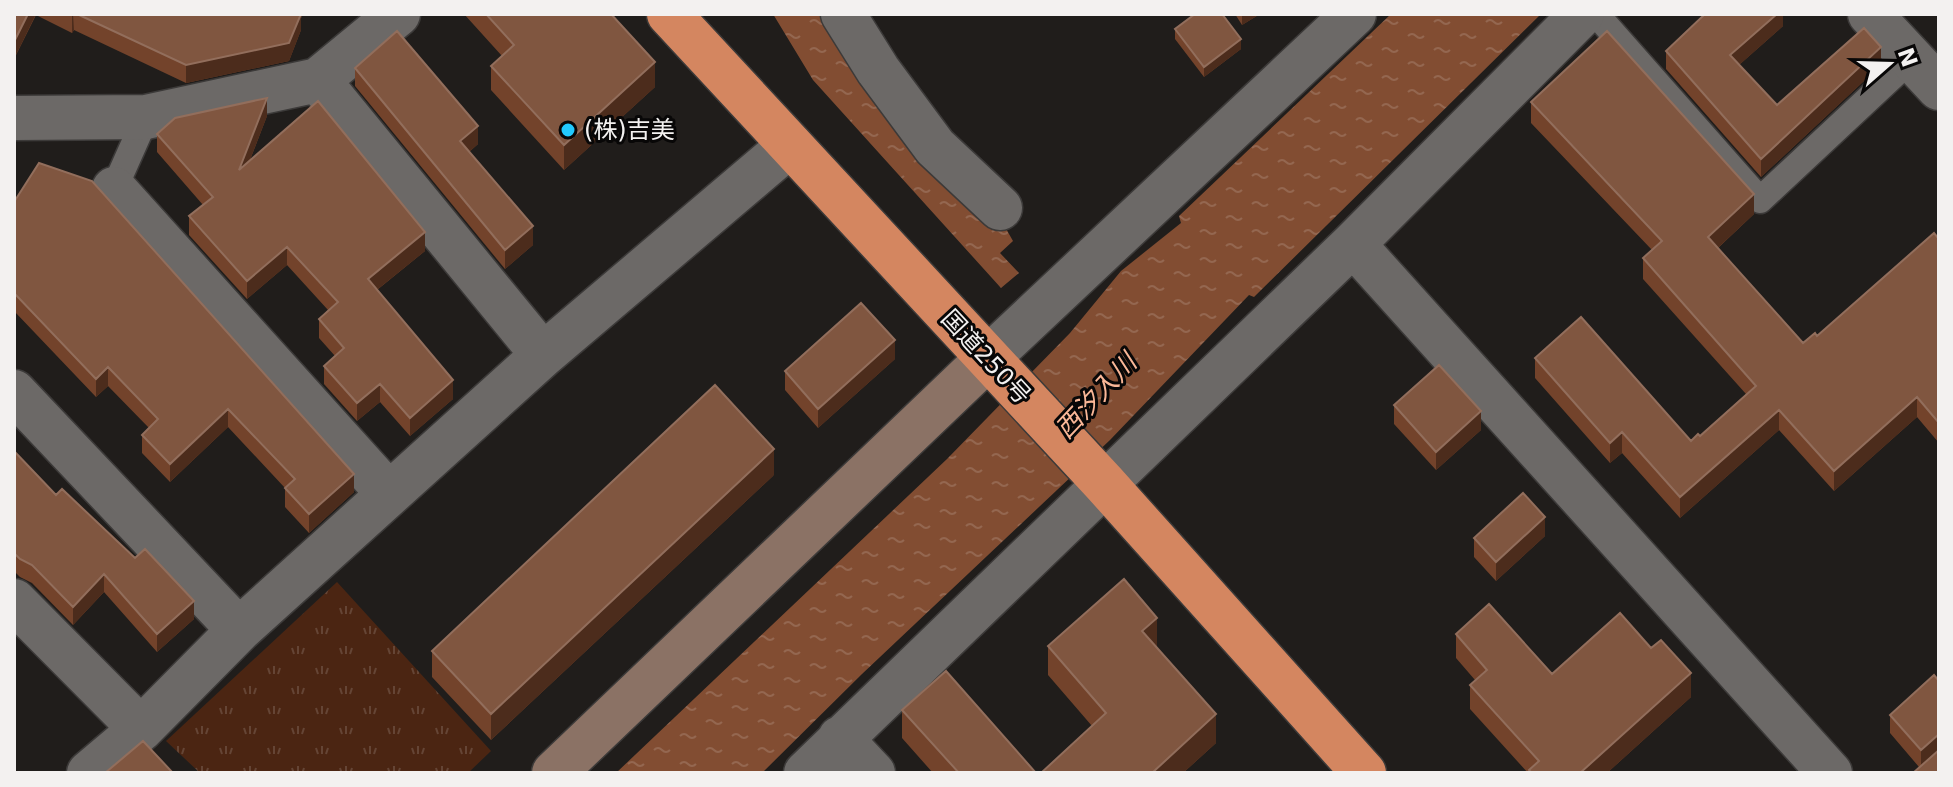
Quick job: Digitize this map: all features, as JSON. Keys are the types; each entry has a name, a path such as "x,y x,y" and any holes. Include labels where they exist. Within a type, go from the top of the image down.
{"highway":[{"name":"国道250号","path":"669,14 1104,483 1364,773"}],"street":[{"path":"16,122 146,117 318,80 398,14"},
{"path":"843,14 878,70 935,147 1000,208"},
{"path":"554,773 1354,14"},
{"path":"806,773 1353,244 1582,14"},
{"path":"1870,14 1925,73"},
{"path":"318,80 543,355"},
{"path":"89,773 141,729 239,630 543,355 790,145"},
{"path":"114,189 389,494"},
{"path":"1353,244 1830,773"},
{"path":"14,392 239,630"},
{"path":"14,601 141,729"},
{"path":"840,738 873,773"}],"lane":[{"path":"1596,14 1760,200 1925,73"},
{"path":"114,189 146,117"}],"green space":[{"path":"337,582 491,751 468,773 200,773 166,741"}],"water":[{"path":"773,14 825,14 1001,220 1013,241 1000,253 1019,273 1001,288 813,80"},
{"name":"西汐入川","path":"1391,14 1541,14 1254,297 1249,295 1110,440 762,773 616,773 947,459 1070,333 1121,271 1181,223 1179,216"}],"building":[{"path":"14,14 28,14 14,42"},
{"path":"77,14 301,14 289,43 186,65"},
{"name":"(株)吉美","path":"486,14 611,14 655,62 564,145 491,66 514,45"},
{"path":"1195,14 1222,14 1241,39 1204,67 1175,29"},
{"path":"1705,14 1777,14 1730,55 1777,105 1864,28 1881,47 1761,159 1666,51"},
{"path":"397,31 478,126 460,141 533,226 505,250 355,68"},
{"path":"1607,31 1754,194 1708,237 1803,343 1815,333 1817,336 1934,233 1939,239 1939,423 1917,397 1834,471 1779,410 1680,497 1622,432 1610,443 1535,358 1581,317 1691,441 1756,386 1643,258 1662,241 1531,102"},
{"path":"267,98 239,170 318,101 425,232 368,279 453,380 410,418 380,384 357,403 324,366 344,348 319,319 338,302 287,247 247,281 189,216 213,197 157,134 175,118"},
{"path":"39,163 92,181 354,474 309,514 285,488 295,479 228,409 170,464 142,435 158,419 108,367 96,379 14,296 14,202"},
{"path":"861,303 895,340 818,409 785,371"},
{"path":"1439,365 1481,411 1436,452 1394,405"},
{"path":"715,385 774,449 491,714 432,651"},
{"path":"14,451 56,495 62,489 135,558 145,549 194,601 157,634 104,574 73,607 32,565 14,553"},
{"path":"1523,493 1545,517 1496,562 1474,538"},
{"path":"1124,579 1157,618 1142,631 1216,714 1152,773 1041,773 1106,713 1048,646"},
{"path":"1489,604 1552,674 1620,613 1651,648 1661,640 1691,673 1580,773 1532,773 1529,770 1539,761 1470,685 1487,670 1456,634"},
{"path":"946,671 1036,773 959,773 902,710"},
{"path":"1934,675 1939,681 1939,734 1921,750 1890,715"},
{"path":"143,741 173,773 105,773"},
{"path":"1939,750 1939,773 1913,773"}],"place":[{"name":"(株)吉美","path":"568,130"}]}
